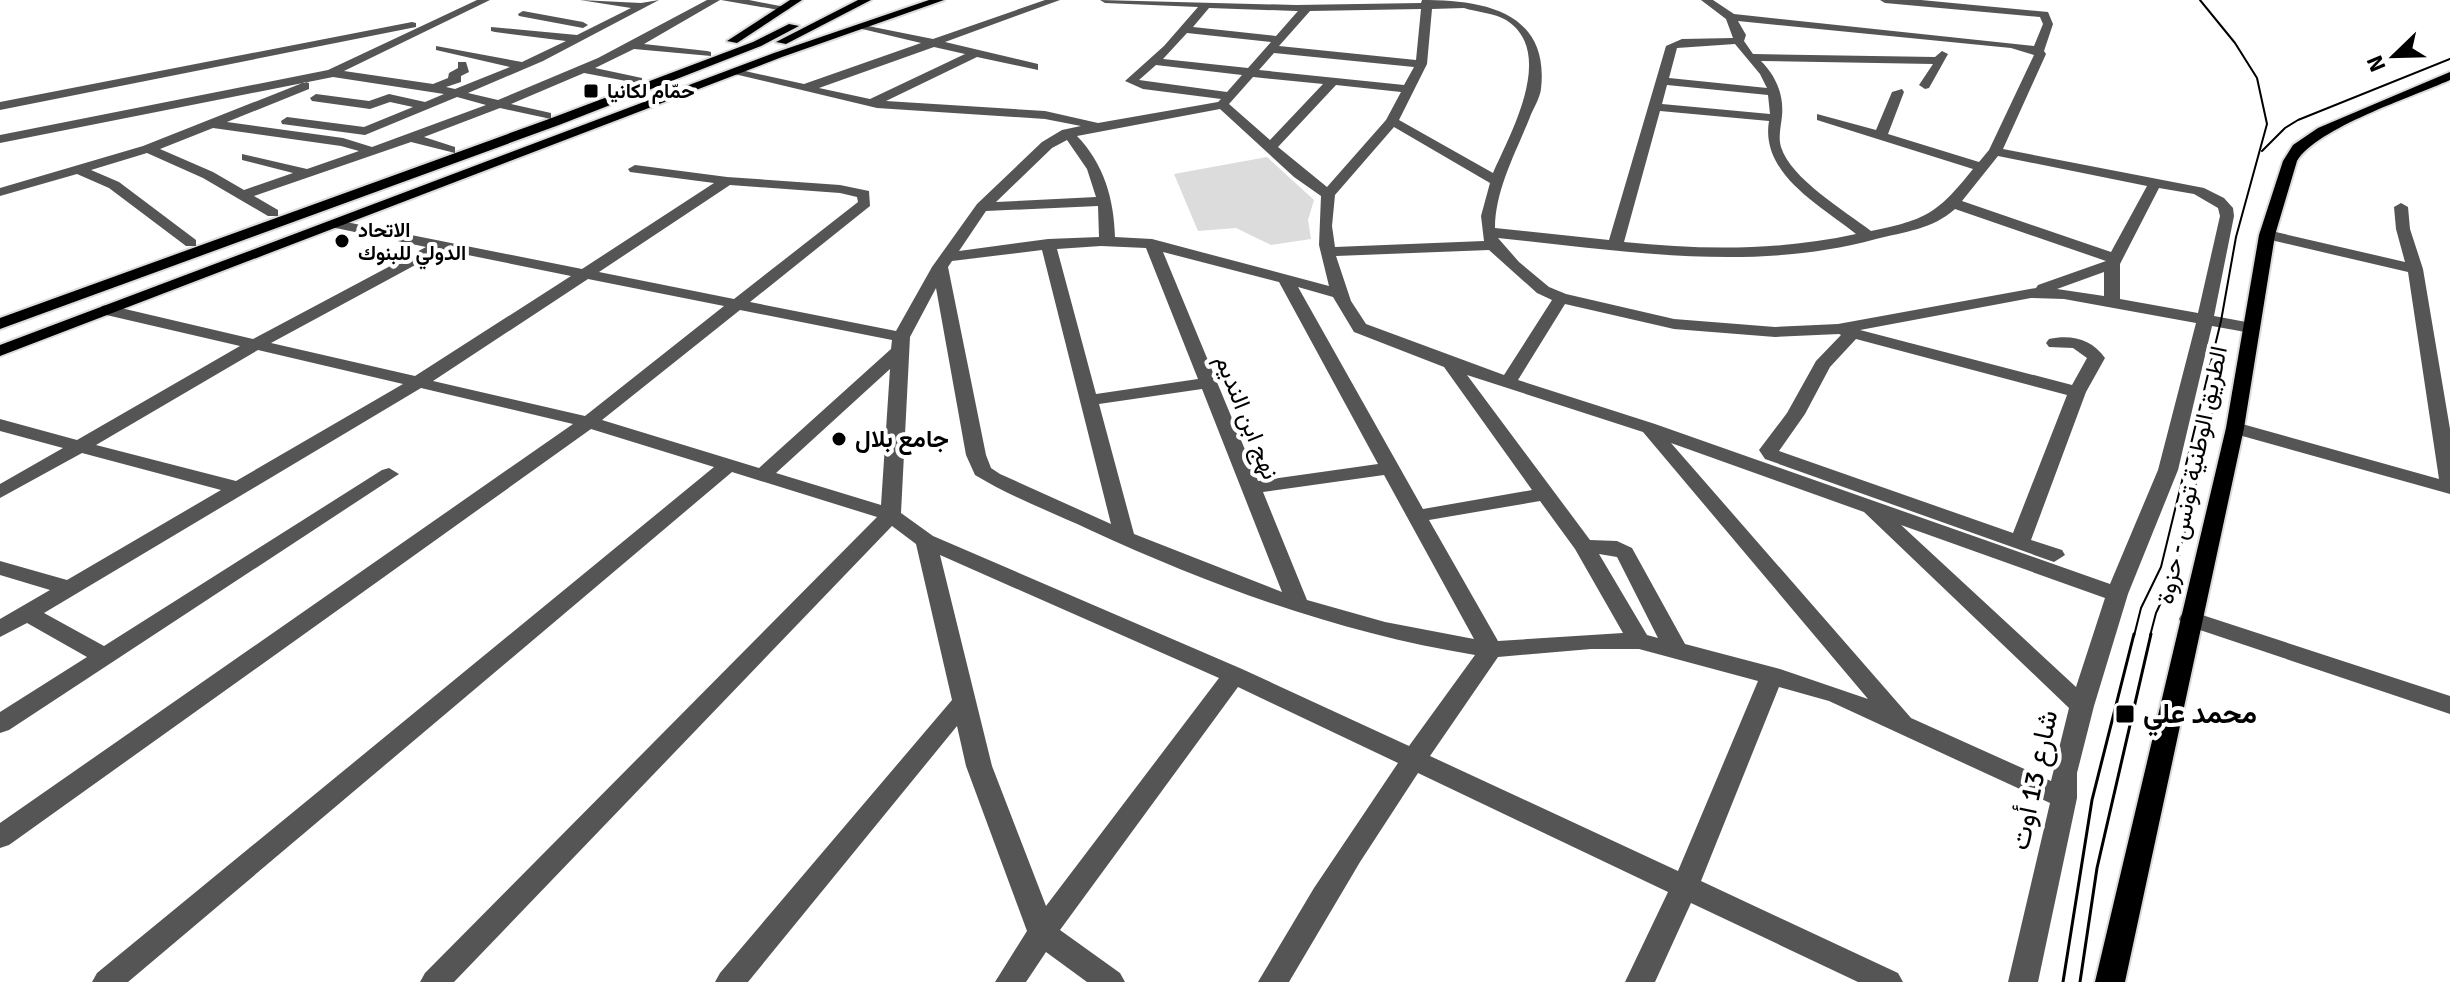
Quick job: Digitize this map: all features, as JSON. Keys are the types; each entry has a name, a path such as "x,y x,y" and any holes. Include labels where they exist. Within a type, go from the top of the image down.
{"main road":[{"path":"0,324 568,117 757,44 843,0"},
{"path":"0,351 758,53 866,0"},
{"path":"0,337 486,167 939,0"},
{"path":"0,313 638,81 707,54 754,30 791,4"},
{"name":"الطريق الوطنية تونس - حزوة","path":"2110,982 2235,428 2267,235 2290,161 2298,148 2348,118 2450,76"}],"street":[{"path":"0,192 148,149 214,124 333,73 439,19 485,0"},
{"path":"585,0 649,3"},
{"path":"241,196 502,103 634,46 715,0"},
{"path":"726,0 791,4"},
{"path":"803,89 1055,0"},
{"path":"1105,0 1206,5 1427,2 1497,11 1509,17 1527,35 1532,49 1535,90 1497,181 1488,216 1490,239 1529,279 1561,298 1635,317 1709,328 1775,332 1845,331 2031,293 2113,261"},
{"path":"1706,0 1731,17 2011,45 2038,52"},
{"path":"1328,252 1490,239 1747,254 1813,248 1925,223 1953,203 1995,151 2048,24 2046,15 2040,13 1885,0"},
{"path":"1427,2 1421,64 1392,121 1328,194 1322,211 1323,235 1341,294 1352,320 1360,328 1450,363 1648,428 2117,594"},
{"path":"287,121 365,131 524,66 649,3"},
{"path":"1206,5 1133,77 1132,83 1226,100 1300,178 1328,194"},
{"path":"764,474 900,344 944,262 982,207 1047,145 1067,133 1226,100 1305,5"},
{"path":"523,14 603,27"},
{"path":"1731,17 1740,35 1738,41"},
{"path":"0,106 439,19"},
{"path":"862,26 1034,67"},
{"path":"495,29 707,54"},
{"path":"1184,29 1421,64"},
{"path":"490,58 540,34"},
{"path":"1925,85 1940,61 1947,38"},
{"path":"1738,41 1764,68 1774,92 1777,103 1772,143 1785,164 1812,191 1869,237"},
{"path":"1616,244 1672,46 1676,43 1738,41"},
{"path":"440,48 524,66"},
{"path":"871,103 976,53"},
{"path":"1752,57 1940,61"},
{"path":"539,59 638,81"},
{"path":"1152,61 1408,89"},
{"path":"434,88 457,79 453,76 465,69 462,64"},
{"path":"0,139 333,73 434,88 546,116"},
{"path":"736,73 871,103 1045,115 1101,126"},
{"path":"1270,148 1333,81"},
{"path":"1662,81 1774,92"},
{"path":"1881,135 1898,92"},
{"path":"316,98 370,105 389,98 427,106"},
{"path":"1655,107 1776,118"},
{"path":"1822,117 1980,167"},
{"path":"1392,121 1497,181"},
{"path":"214,124 343,142 372,151"},
{"path":"1067,133 1093,163 1101,181 1107,241"},
{"path":"410,137 450,150"},
{"path":"148,149 185,163 273,213"},
{"path":"1995,151 2155,183 2113,261 2112,300"},
{"path":"247,157 307,173"},
{"path":"0,837 588,422 859,209 866,198 864,194 840,189 727,181 635,169"},
{"path":"80,170 114,185 191,243"},
{"path":"0,629 419,382 727,181"},
{"name":"شارع 13 أوت","path":"2023,982 2064,798 2064,773 2117,594 2168,470 2201,345 2203,318 2227,209 2223,202 2210,196 2155,183"},
{"path":"982,207 1104,201"},
{"path":"1953,203 2113,261"},
{"path":"2235,428 2450,488 2415,269 2403,229 2401,207"},
{"path":"338,218 439,246 738,304 900,344"},
{"path":"2267,235 2415,269"},
{"path":"944,262 1048,244 1107,241 1152,244 1341,294"},
{"path":"1048,244 1125,538"},
{"name":"نهج ابن النديم","path":"1152,244 1299,607"},
{"path":"0,492 258,343 439,246"},
{"path":"944,262 979,466 988,475 1125,538 1299,607 1387,632 1491,650 1591,641 1639,641 1676,650 1837,695 2064,798"},
{"path":"1285,279 1491,650"},
{"path":"2031,293 2112,300 2251,328"},
{"path":"1508,382 1561,298"},
{"path":"108,310 588,422 891,515 926,541 1234,675 1888,982"},
{"path":"1845,331 2077,392"},
{"path":"1845,331 1822,365 1796,414 1769,450 1780,459 2054,555"},
{"path":"2019,544 2077,392 2096,358 2093,352 2081,346 2055,343"},
{"path":"435,982 891,515 900,344"},
{"path":"1450,363 1584,547 1639,641"},
{"path":"1089,400 1208,383"},
{"path":"0,425 241,489"},
{"path":"1648,428 1904,725"},
{"path":"107,982 729,465"},
{"path":"1251,488 1390,468"},
{"path":"0,724 389,474"},
{"path":"1417,516 1545,494"},
{"path":"1869,506 2082,706"},
{"path":"926,541 979,766 1042,933 1110,982"},
{"path":"1584,547 1617,548 1625,553 1676,650"},
{"path":"0,568 69,588"},
{"path":"27,613 104,656"},
{"path":"2190,619 2450,705"},
{"path":"1273,982 1309,917 1413,759 1491,650"},
{"path":"1010,982 1042,933 1234,675"},
{"path":"1640,982 1685,886 1772,675"},
{"path":"730,982 963,703"}],"shaded area":[{"path":"1267,157 1314,200 1308,220 1311,239 1271,245 1236,228 1198,231 1174,174"}],"tram line":[{"path":"2134,636 2141,608 2161,567 2221,321 2236,237 2267,124 2257,78 2235,43 2200,0"},
{"path":"2262,151 2285,128 2298,120 2450,59"},
{"path":"2150,636 2156,613 2175,573 2215,402"},
{"path":"2063,982 2092,800 2134,634"},
{"path":"2080,982 2097,868 2151,634"}],"place":[{"name":"حمّام لكانيا","path":"591,91"},
{"name":"الاتحاد الدولي للبنوك","path":"342,241"},
{"name":"جامع بلال","path":"839,439"},
{"name":"محمد علي","path":"2125,714"}]}
